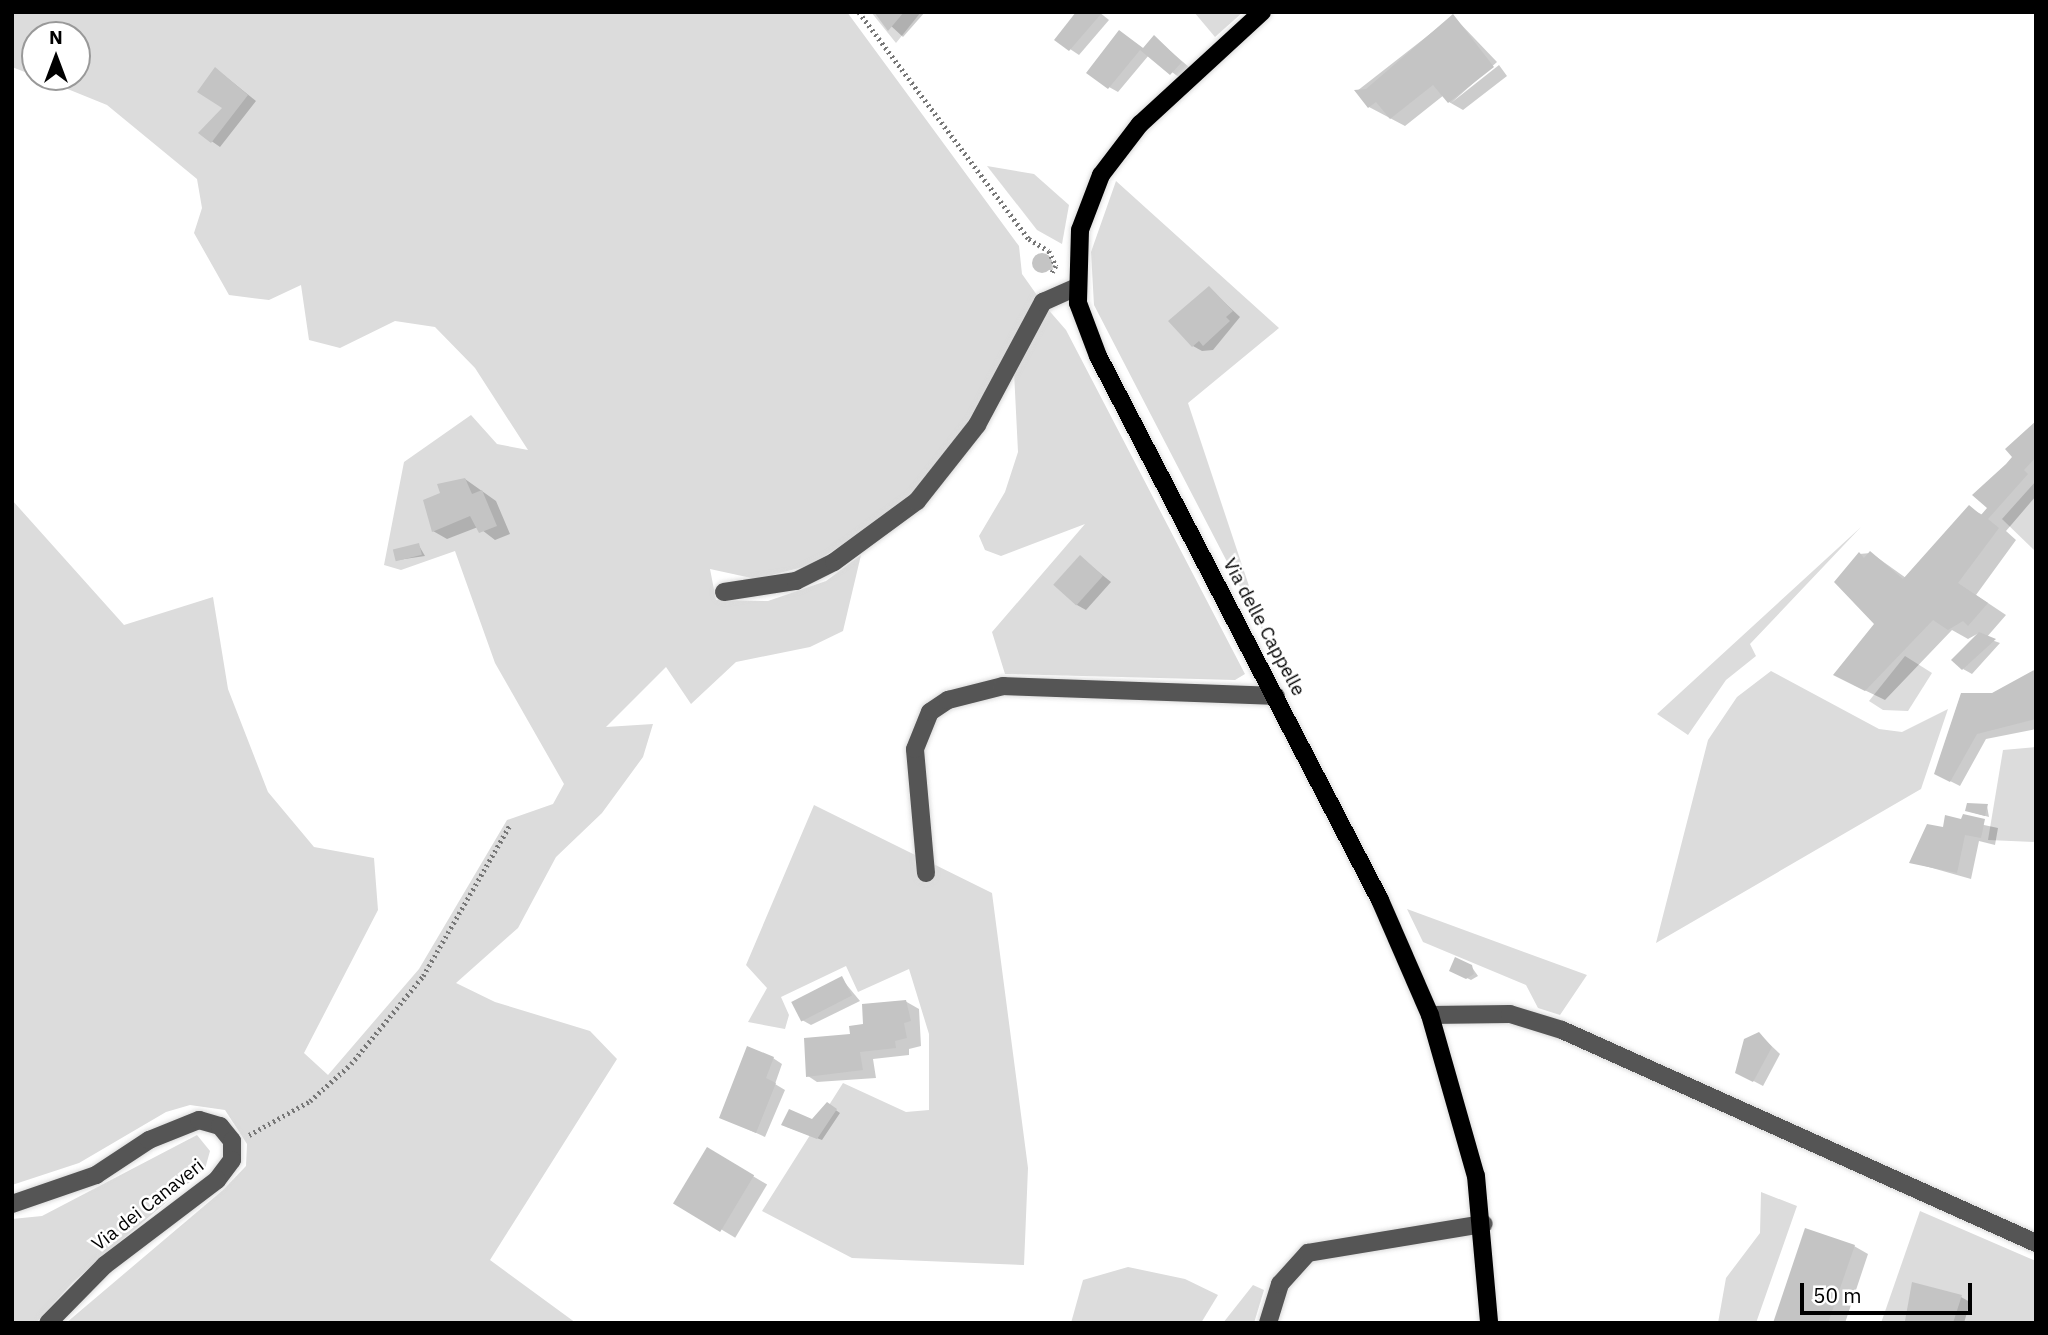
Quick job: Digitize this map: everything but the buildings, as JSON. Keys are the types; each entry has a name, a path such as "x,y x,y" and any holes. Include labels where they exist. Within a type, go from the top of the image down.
{"main road":[{"name":"Via delle Cappelle","path":"1262,12 1140,124 1101,175 1080,230 1076,287 1093,346 1380,900 1430,1015 1466,1131 1484,1224 1489,1323"}],"street":[{"path":"724,592 796,580 834,562 917,502 977,425 1042,302 1054,292 1076,287"},
{"path":"926,873 915,749 930,712 948,700 1003,686 1276,696"},
{"path":"1430,1015 1510,1014 1562,1030 2036,1242"},
{"path":"12,1204 96,1175 149,1140 199,1120 220,1126 232,1141"},
{"name":"Via dei Canaveri","path":"48,1323 105,1265 217,1180 232,1160 232,1141"},
{"path":"1268,1323 1280,1284 1308,1254 1484,1224"}],"path":[{"path":"859,12 1029,239 1055,258 1049,278 1054,292"},
{"path":"232,1141 277,1124 351,1064 423,976 510,825"}],"shaded area":[{"path":"12,12 847,12 1019,246 1022,274 1039,298 968,428 933,476 898,508 811,565 756,579 710,569 716,600 768,601 826,581 861,555 843,631 810,647 736,662 691,704 666,667 606,727 653,724 643,757 602,813 556,857 518,928 456,983 495,1002 590,1031 617,1059 490,1260 576,1323 66,1323 223,1190 246,1166 247,1144 225,1110 190,1105 166,1112 79,1163 12,1185 12,500 124,625 213,597 228,689 268,792 314,847 374,858 378,910 304,1053 328,1075 419,969 507,820 553,804 564,784 495,663 455,551 401,570 384,565 404,462 471,415 497,444 528,450 475,368 435,327 395,321 340,348 309,340 301,285 269,300 229,295 194,233 202,208 197,179 107,105 72,91 91,91 91,21 21,21 21,71 12,67"},
{"path":"871,12 921,12 896,43"},
{"path":"1194,12 1243,12 1215,37"},
{"path":"987,166 1034,174 1069,205 1062,244 1037,230"},
{"path":"1116,181 1279,328 1188,403 1266,637 1094,305 1091,252"},
{"path":"1046,307 1066,330 1245,674 1235,680 1005,674 992,632 1085,524 1001,556 985,550 979,536 1005,492 1018,452 1014,372"},
{"path":"2036,481 2036,552 2002,519"},
{"path":"1861,527 1750,644 1756,656 1726,680 1688,735 1657,714"},
{"path":"1905,656 1932,673 1908,711 1883,710 1869,701"},
{"path":"1771,671 1879,729 1902,732 1948,709 1921,789 1656,943 1708,740 1737,697"},
{"path":"2036,747 2036,842 1988,840 2003,750"},
{"path":"814,805 992,893 1028,1168 1024,1265 852,1258 762,1211 843,1083 906,1112 929,1110 929,1034 909,969 858,992 846,966 781,997 789,1015 785,1029 748,1022 767,988 746,965"},
{"path":"1407,909 1587,975 1560,1015 1538,1008 1526,985 1423,942"},
{"path":"197,1135 210,1151 205,1169 73,1282 36,1323 12,1323 12,1219 42,1216"},
{"path":"1761,1192 1797,1206 1756,1323 1718,1323 1726,1278 1760,1233"},
{"path":"1920,1211 2036,1261 2036,1323 1881,1323"},
{"path":"1128,1267 1185,1279 1218,1295 1201,1323 1071,1323 1083,1280"},
{"path":"1253,1285 1264,1290 1254,1323 1223,1323"}]}
